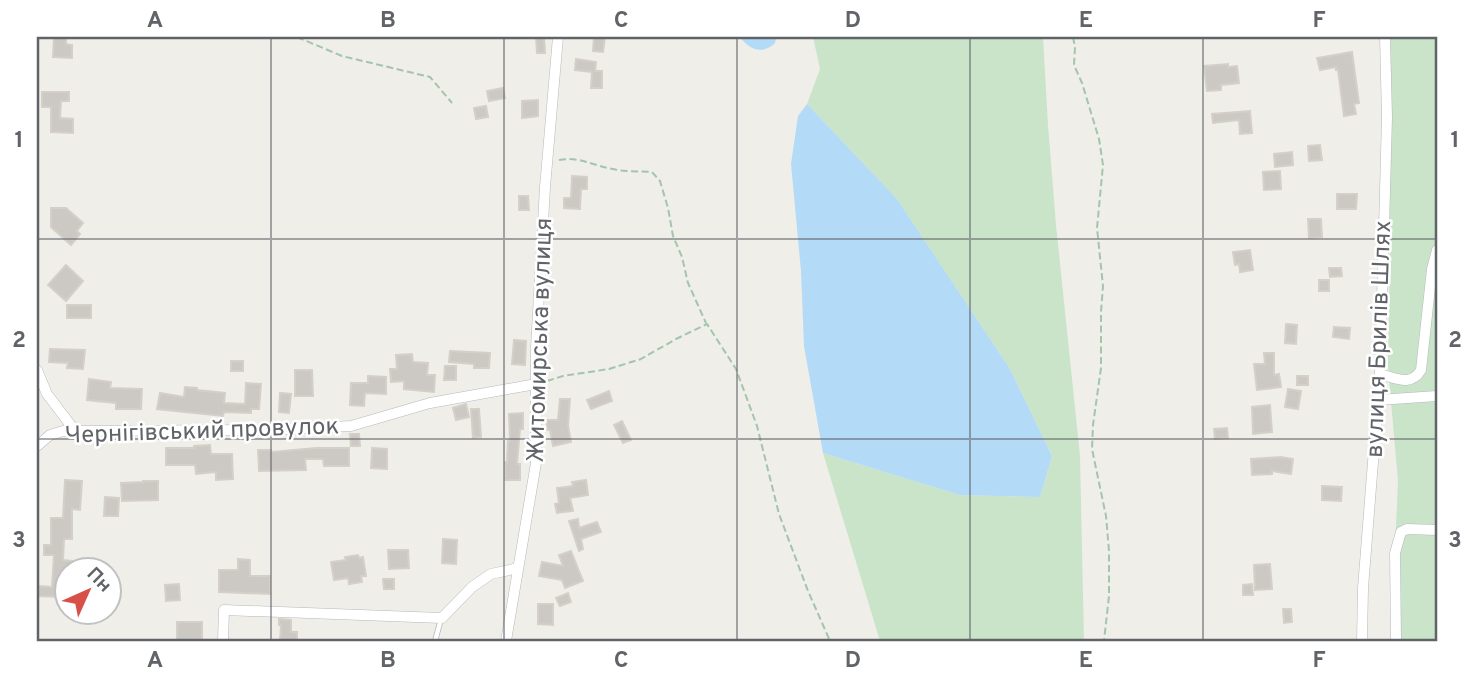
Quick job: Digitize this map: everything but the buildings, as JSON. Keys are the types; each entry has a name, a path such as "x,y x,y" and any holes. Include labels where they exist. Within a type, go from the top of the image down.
{"street":[{"name":"Житомирська вулиця","path":"506,641 536,463 536,384 547,162 558,37"},
{"name":"вулиця Брилів Шлях","path":"1362,641 1363,588 1380,374 1387,117 1385,37"},
{"path":"1380,374 1406,381 1415,378 1421,370 1430,282 1437,250"},
{"path":"37,370 47,394 76,432"},
{"name":"Чернігівський провулок","path":"37,446 50,435 63,431 269,430 351,426 430,403 536,384"},
{"path":"1378,400 1437,396"},
{"path":"1396,641 1395,552 1401,532 1407,529 1437,530"},
{"path":"223,641 225,610 442,618 472,587 491,574 518,568"}],"lane":[{"path":"435,641 442,618"}],"path":[{"path":"297,37 342,56 430,77 452,103"},
{"path":"1073,37 1074,65 1083,83 1099,139 1103,165 1097,228 1103,286 1101,368 1092,449 1109,551 1109,596 1104,641"},
{"path":"547,162 584,160 612,169 652,172 660,181 688,283 707,324 736,369 757,426 779,514 808,592 830,641"},
{"path":"536,384 563,376 609,369 642,359 707,324"}],"green space":[{"path":"813,37 1043,37 1056,225 1080,456 1084,641 880,641 823,453 960,495 1040,497 1052,456 1010,369 897,199 807,104 820,69"},
{"path":"1390,37 1437,37 1437,641 1391,641 1398,481 1388,367"}],"water":[{"path":"740,37 776,37 775,43 761,50 752,48"},
{"path":"807,104 897,199 1010,369 1052,456 1040,497 960,495 823,453 804,346 801,271 791,164 798,116"}]}
